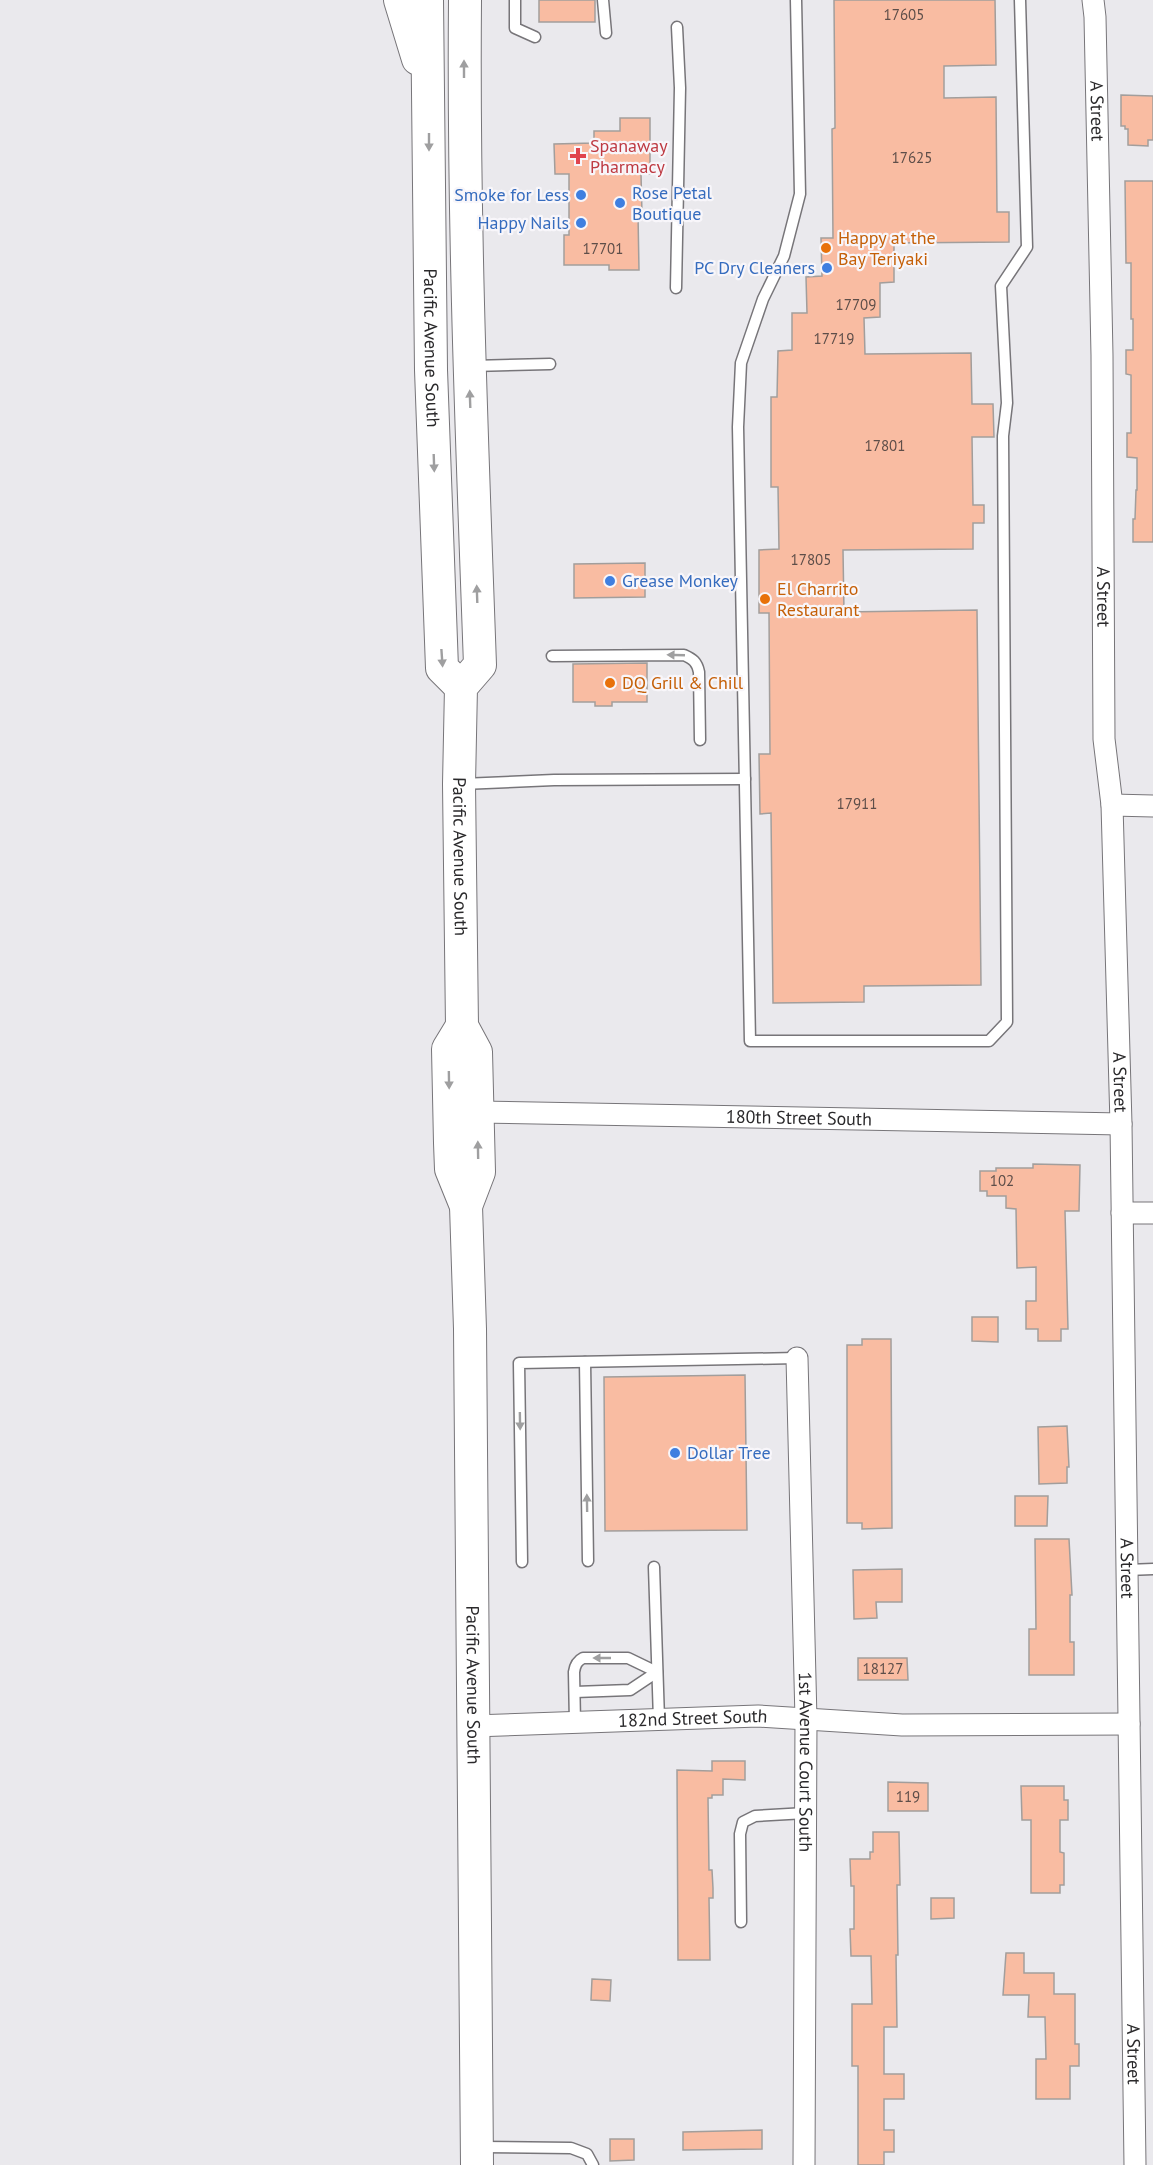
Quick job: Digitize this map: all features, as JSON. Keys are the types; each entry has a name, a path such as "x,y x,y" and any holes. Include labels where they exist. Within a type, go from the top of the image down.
{"main road":[{"path":"400,0 428,94"},
{"name":"Pacific Avenue South","path":"428,0 431,370 442,668 461,687"},
{"name":"Pacific Avenue South","path":"465,0 464,133 469,366 480,664 461,687 459,784 462,1026 476,1052 479,1173 466,1206"},
{"name":"Pacific Avenue South","path":"462,1026 448,1049 451,1169 466,1206 470,1329 477,2156"}],"street":[{"name":"A Street","path":"1093,0 1102,355 1104,739 1112,806 1121,1124 1135,2165"},
{"path":"1112,806 1153,806"},
{"name":"180th Street South","path":"477,1112 1121,1124"},
{"path":"1122,1213 1153,1213"},
{"name":"1st Avenue Court South","path":"797,1358 806,1719 804,2165"},
{"name":"182nd Street South","path":"473,1726 758,1716 902,1725 1129,1724"}],"lane":[{"path":"515,0 514,28 535,37"},
{"path":"603,0 606,33"},
{"path":"795,0 800,194 784,256 763,299 741,363 738,427 750,1041 989,1041 1007,1022 1003,448 1006,403 1001,286 1027,247 1020,0"},
{"path":"676,288 680,88 677,27"},
{"path":"469,366 550,364"},
{"path":"552,656 684,655 693,659 698,665 699,672 700,740"},
{"path":"459,784 554,780 745,778"},
{"path":"522,1562 519,1363 797,1358"},
{"path":"585,1362 588,1561"},
{"path":"654,1566 659,1720"},
{"path":"1127,1570 1153,1569"},
{"path":"575,1723 575,1666 583,1658 628,1658 657,1672"},
{"path":"575,1692 630,1690 657,1672"},
{"path":"741,1922 740,1834 743,1822 755,1816 806,1813"},
{"path":"477,2156 571,2148 587,2154 593,2165"}],"building":[{"path":"539,0 595,0 595,22 539,22"},
{"path":"834,0 995,0 996,65 944,66 944,98 996,97 997,212 1009,212 1009,242 894,243 894,282 880,283 880,317 864,318 865,354 971,353 972,404 993,404 994,437 972,437 973,505 984,505 984,523 973,523 973,549 843,550 844,612 977,610 981,985 864,986 864,1002 773,1003 771,813 760,814 759,754 770,754 769,613 759,613 759,550 779,549 778,487 771,487 771,397 777,397 778,351 792,350 792,313 807,313 806,277 822,276 821,238 833,238"},
{"path":"1121,95 1153,96 1153,140 1148,140 1148,146 1128,145 1128,129 1121,126"},
{"path":"620,118 650,118 650,174 641,174 642,214 638,214 639,270 609,270 609,265 564,265 564,235 569,235 569,174 555,174 554,144 594,143 594,131 620,131"},
{"path":"1125,181 1153,181 1153,542 1133,542 1137,458 1127,457 1127,433 1131,433 1131,375 1126,374 1126,350 1133,350 1133,319 1131,319 1131,263 1126,263"},
{"name":"Grease Monkey","path":"645,563 645,597 574,598 574,564"},
{"name":"DQ Grill & Chill","path":"647,663 647,702 612,702 612,706 595,706 595,702 573,702 573,664"},
{"path":"1033,1164 1080,1165 1079,1211 1065,1211 1068,1329 1061,1329 1061,1341 1038,1341 1038,1329 1026,1329 1026,1301 1036,1301 1036,1267 1017,1268 1016,1209 1006,1208 1006,1196 987,1196 987,1191 980,1191 980,1171 996,1171 996,1168 1033,1168"},
{"path":"972,1317 998,1317 998,1342 972,1341"},
{"path":"862,1339 891,1339 892,1528 862,1529 862,1523 847,1523 847,1345 862,1345"},
{"name":"Dollar Tree","path":"745,1375 747,1530 605,1531 604,1377"},
{"path":"1067,1426 1069,1467 1067,1467 1067,1483 1039,1484 1038,1427"},
{"path":"1015,1496 1048,1496 1047,1526 1015,1526"},
{"path":"1035,1539 1069,1539 1072,1595 1070,1595 1070,1642 1074,1642 1074,1675 1029,1675 1029,1629 1036,1629"},
{"path":"902,1569 902,1602 876,1602 877,1618 854,1619 853,1570"},
{"path":"858,1658 907,1658 908,1680 858,1680"},
{"path":"712,1761 745,1761 745,1780 723,1779 723,1795 712,1795 712,1798 708,1798 709,1870 712,1870 713,1888 713,1898 709,1898 710,1960 678,1960 677,1770 712,1771"},
{"path":"888,1782 928,1783 928,1811 888,1811"},
{"path":"1021,1786 1064,1786 1064,1800 1068,1800 1068,1820 1060,1820 1060,1852 1064,1853 1064,1885 1060,1885 1060,1893 1031,1893 1031,1820 1022,1820"},
{"path":"873,1832 899,1832 897,2027 884,2027 884,2074 904,2074 904,2099 884,2099 884,2130 894,2130 894,2152 884,2152 884,2165 858,2165 858,2066 852,2066 852,2004 872,2004 871,1956 851,1956 850,1929 854,1929 854,1886 851,1886 850,1859 870,1859 870,1852 873,1852"},
{"path":"931,1898 954,1898 954,1918 931,1919"},
{"path":"1006,1953 1024,1953 1024,1973 1054,1973 1054,1994 1075,1994 1075,2044 1079,2044 1079,2066 1070,2066 1070,2099 1036,2099 1036,2059 1046,2059 1045,2017 1028,2017 1029,1995 1003,1995"},
{"path":"592,1979 611,1980 610,2001 591,2000"},
{"path":"762,2130 762,2149 683,2150 683,2132"},
{"path":"610,2139 634,2139 634,2160 610,2161"}],"place":[{"name":"Spanaway Pharmacy","path":"578,156"},
{"name":"Smoke for Less","path":"581,195"},
{"name":"Rose Petal Boutique","path":"620,203"},
{"name":"Happy Nails","path":"581,223"},
{"name":"Happy at the Bay Teriyaki","path":"826,248"},
{"name":"PC Dry Cleaners","path":"827,268"},
{"name":"Grease Monkey","path":"610,581"},
{"name":"El Charrito Restaurant","path":"765,599"},
{"name":"DQ Grill & Chill","path":"610,683"},
{"name":"Dollar Tree","path":"675,1453"}]}
